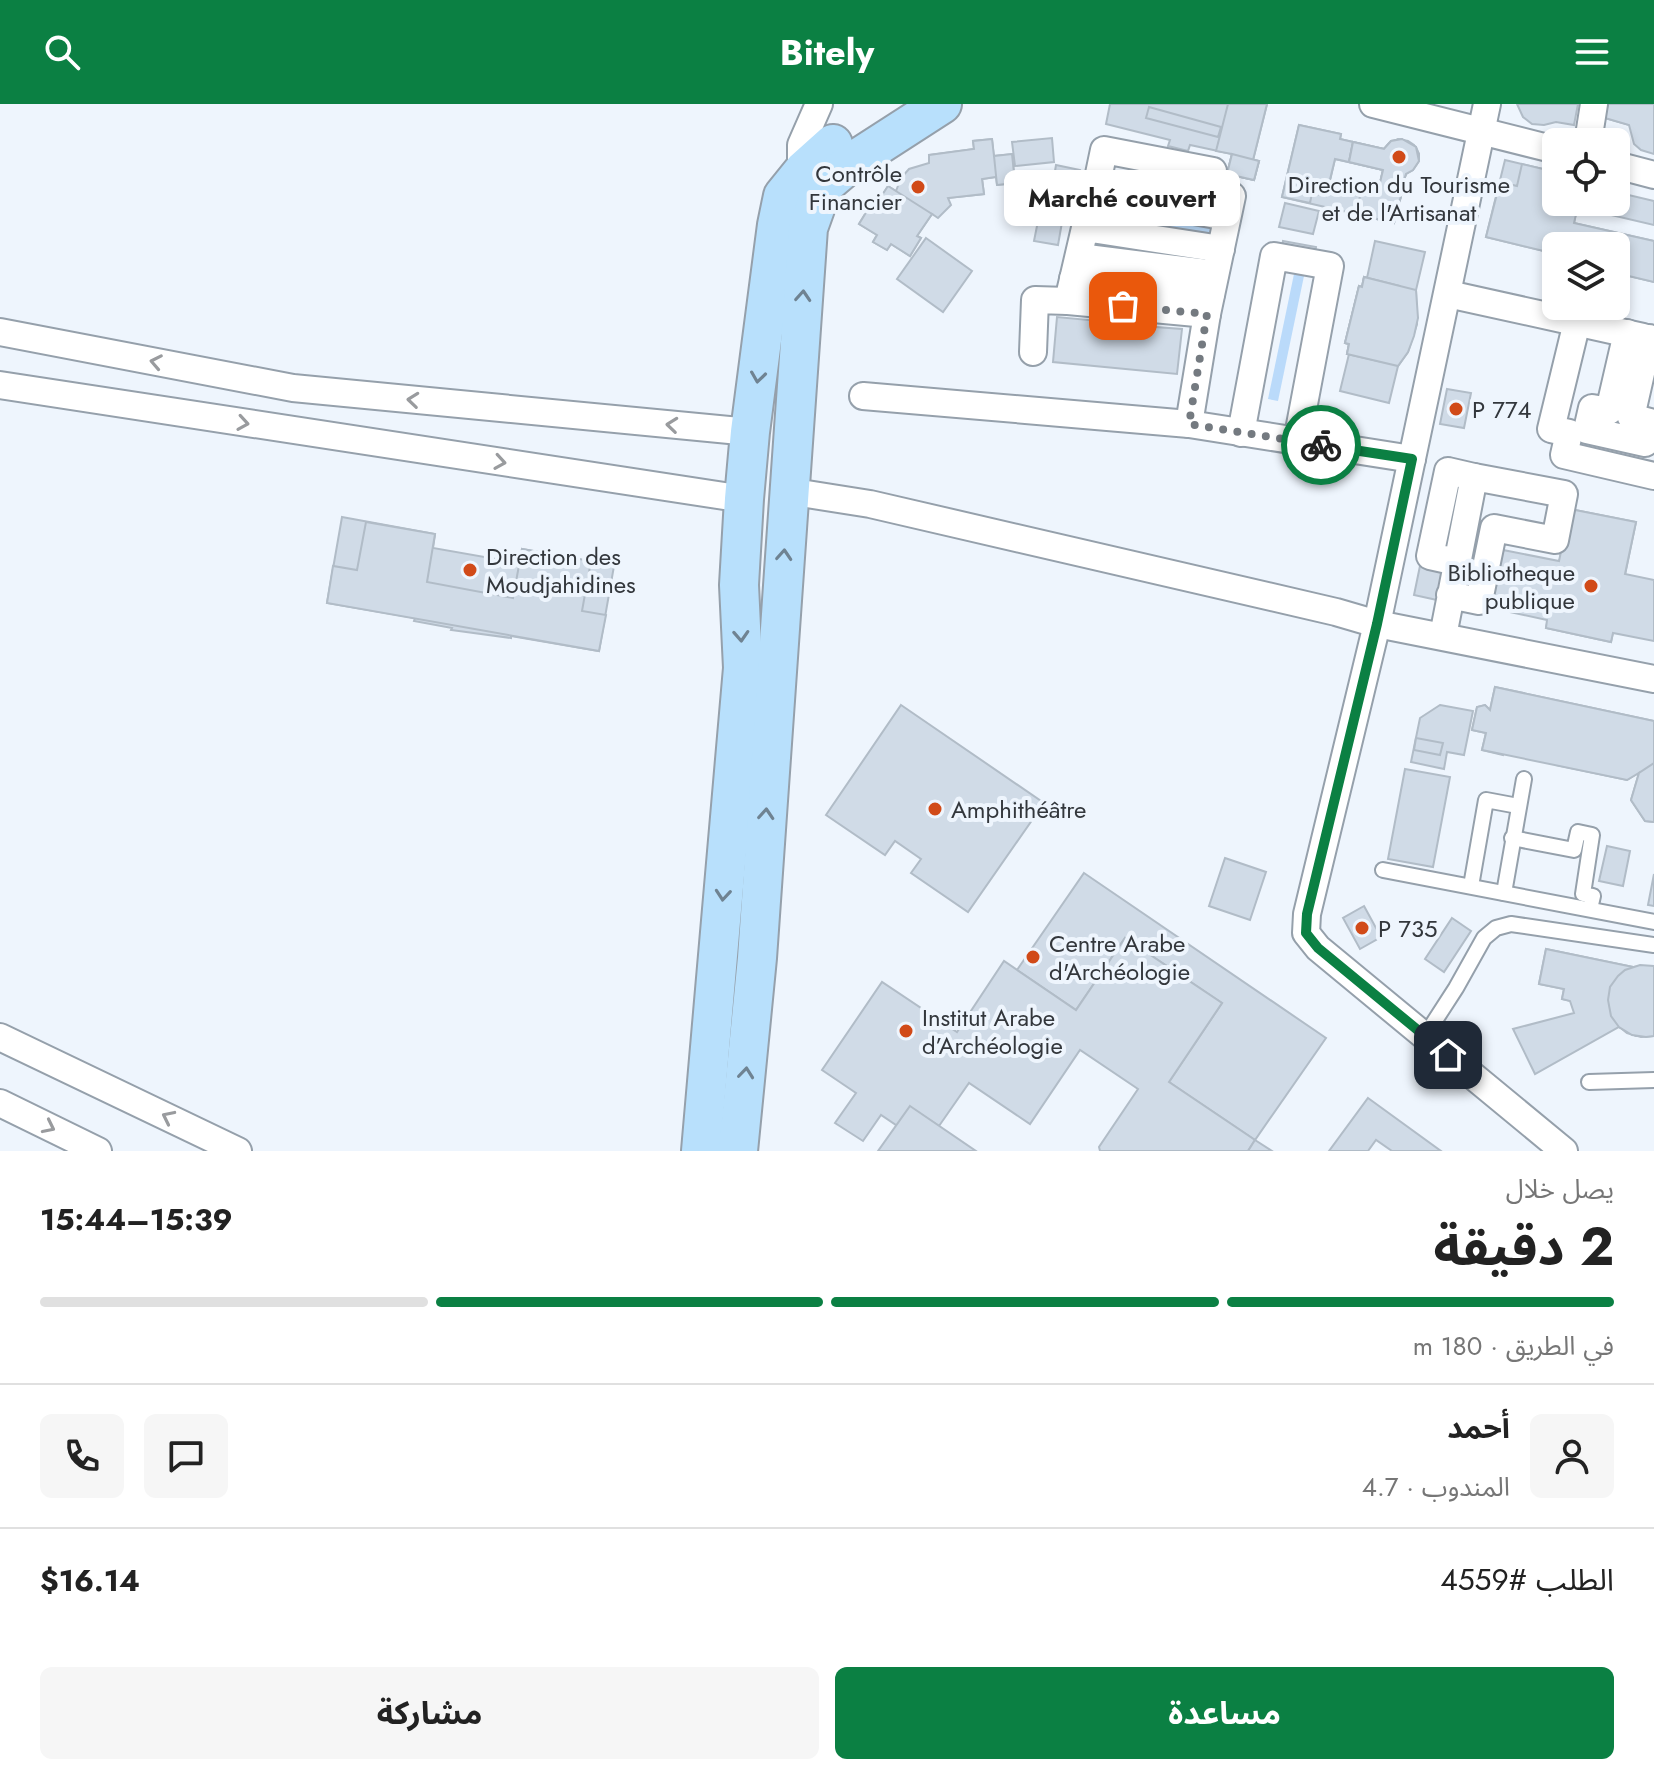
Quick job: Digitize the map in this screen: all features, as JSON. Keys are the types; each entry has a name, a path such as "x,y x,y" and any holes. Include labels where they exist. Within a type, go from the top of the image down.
{"main road":[{"path":"738,1151 757,958 788,491 813,178 825,150 896,104"},
{"path":"701,1151 743,668 739,585 744,499 750,432 783,196 813,178 849,164 942,104"}],"street":[{"path":"813,178 800,157 801,145 819,104"},
{"path":"1373,104 1542,147"},
{"path":"1487,104 1377,624 1307,914 1306,933 1318,948 1564,1151"},
{"path":"1590,128 1594,104"},
{"path":"1189,424 1213,283 1232,196 1207,192 1213,171 1104,150 1095,193 1227,217"},
{"path":"1630,169 1654,175"},
{"path":"1073,279 1085,228 1213,283"},
{"path":"1241,433 1274,256 1330,266 1297,441"},
{"path":"1033,352 1035,300 1073,279 1213,283"},
{"path":"1448,294 1643,337"},
{"path":"1577,322 1551,429 1569,433 1564,455 1654,476"},
{"path":"0,332 293,388 750,432"},
{"path":"0,385 744,499"},
{"path":"863,396 1189,424 1412,459"},
{"path":"1443,636 1450,595 1474,477 1564,494 1555,540 1494,528 1479,601 1450,595"},
{"path":"788,491 870,504 1377,624 1654,679"},
{"path":"0,1037 238,1151"},
{"path":"0,1103 98,1151"}],"lane":[{"path":"1504,893 1524,779"},
{"path":"1471,886 1486,800 1518,806"},
{"path":"1512,838 1574,850 1578,832 1592,835 1583,894 1593,896 1590,909"},
{"path":"1383,870 1654,922"},
{"path":"1425,1036 1484,938 1496,928 1511,924 1654,945"},
{"path":"1589,1082 1654,1080"}],"shaded area":[{"path":"1085,203 1211,224 1209,234 1083,212"},
{"path":"1294,274 1304,276 1278,401 1268,399"}],"building":[{"path":"1110,104 1267,104 1253,160 1259,161 1254,180 1227,174 1232,154 1190,145 1188,151 1168,146 1170,140 1106,124"},
{"path":"1228,104 1267,104 1253,160 1259,161 1254,180 1227,174 1232,154 1216,151"},
{"path":"1517,104 1578,104 1574,125 1556,122 1544,125 1532,124 1523,117"},
{"path":"1608,104 1654,104 1654,132 1605,118"},
{"path":"1608,104 1654,104 1654,154 1634,144 1629,125 1605,118"},
{"path":"1149,107 1221,127 1218,137 1146,118"},
{"path":"1299,125 1341,134 1340,139 1384,149 1398,139 1408,141 1419,154 1419,161 1406,174 1403,183 1409,185 1401,196 1394,223 1282,197","holes":["1335,159 1383,170 1378,191 1362,187 1360,196 1328,189"]},
{"path":"1299,125 1341,134 1340,139 1353,142 1349,162 1335,159 1326,196 1312,193 1310,203 1282,197"},
{"path":"1052,138 1054,162 1015,166 1012,142"},
{"path":"992,139 996,177 982,179 984,194 948,198 946,184 932,185 929,155 974,149 973,141"},
{"path":"992,139 994,156 1012,154 1015,183 997,185 996,177 982,179 984,194 948,198 951,205 938,218 932,214 917,236 921,238 910,256 891,244 887,250 873,242 877,235 859,224 888,186 896,191 909,169 929,163 929,155 974,149 973,141"},
{"path":"1402,139 1416,147 1419,154 1417,164 1406,174 1403,183 1409,185 1401,196 1394,223 1372,218 1383,170 1349,162 1353,142 1384,149 1391,141"},
{"path":"1402,139 1416,147 1419,161 1406,174 1403,183 1409,185 1401,196 1394,223 1356,214 1362,187 1378,191 1383,170 1349,162 1353,142 1384,149 1391,141"},
{"path":"1012,154 1015,183 997,185 994,156"},
{"path":"1232,154 1259,161 1254,180 1227,174"},
{"path":"1505,160 1542,169 1542,216 1575,216 1574,223 1614,232 1542,232 1542,251 1486,237"},
{"path":"1522,164 1542,169 1542,216 1576,216 1574,223 1614,232 1542,232 1542,251 1486,237 1500,182 1517,186"},
{"path":"1056,165 1080,170 1076,194 1052,189"},
{"path":"888,186 932,214 917,236 921,238 910,256 891,244 887,250 873,242 877,235 859,224"},
{"path":"1630,195 1654,201 1654,225 1616,216 1630,216"},
{"path":"1285,203 1319,211 1313,234 1279,227"},
{"path":"1041,206 1064,211 1058,245 1034,241"},
{"path":"1630,236 1654,241 1654,282 1630,276"},
{"path":"1630,236 1654,241 1654,282 1630,276"},
{"path":"926,238 972,271 943,312 897,279"},
{"path":"1283,241 1316,247 1313,265 1280,260"},
{"path":"1375,241 1425,252 1416,290 1417,324 1408,352 1398,366 1389,403 1340,391 1349,354 1349,344 1345,343 1359,286 1362,287 1364,277 1367,278"},
{"path":"1364,277 1400,286 1403,309 1400,309 1392,342 1395,343 1383,362 1347,354 1349,344 1345,343"},
{"path":"1364,277 1416,290 1418,318 1414,336 1398,366 1347,354 1349,344 1345,343"},
{"path":"1110,315 1130,317 1129,325 1182,329 1177,374 1053,362 1057,317 1109,322"},
{"name":"P 774","path":"1447,389 1471,393 1464,428 1440,424"},
{"path":"1570,509 1636,522 1611,642 1546,628"},
{"path":"1570,509 1636,522 1625,574 1654,580 1654,641 1613,633 1611,642 1546,628 1547,620 1491,608 1503,550 1559,561"},
{"path":"342,517 435,534 433,548 519,563 522,549 614,566 599,651 511,636 451,630 414,621 415,618 327,603"},
{"path":"366,522 435,534 427,582 513,598 522,549 591,561 582,611 606,615 599,651 327,603 333,566 357,570"},
{"path":"1421,561 1444,566 1437,600 1414,595"},
{"path":"1495,687 1654,721 1654,763 1627,780 1556,765 1560,747 1507,737 1503,755 1482,750 1486,733 1472,730 1477,707 1485,705 1490,710"},
{"path":"1495,687 1654,721 1654,822 1645,821 1631,800 1639,773 1627,780 1482,750 1486,733 1472,730 1477,707 1485,705 1490,710"},
{"name":"Amphithéâtre","path":"901,705 1044,803 968,912 911,873 921,859 895,841 885,855 826,815"},
{"path":"1440,705 1473,711 1464,755 1447,752 1444,769 1411,762 1420,718"},
{"path":"1416,738 1443,743 1440,755 1414,750"},
{"path":"1654,763 1654,822 1645,821 1631,800 1639,773"},
{"path":"1405,769 1450,777 1433,867 1388,859"},
{"path":"1607,846 1630,851 1623,886 1599,881"},
{"path":"1225,858 1266,872 1250,920 1209,906"},
{"path":"1084,873 1326,1038 1255,1140 1169,1082 1222,1003 1125,938 1076,1010 1017,970"},
{"path":"1654,874 1654,906 1648,905"},
{"name":"P 735","path":"1364,906 1381,937 1360,949 1343,918"},
{"path":"1452,918 1471,931 1444,972 1425,959"},
{"path":"1125,938 1222,1003 1169,1082 1255,1140 1248,1151 1100,1151 1099,1147 1138,1089 1080,1050 1030,1124 969,1083 939,1126 911,1108 899,1127 881,1115 863,1141 835,1123 856,1093 822,1070 882,982 957,1032 1004,961 1076,1010"},
{"path":"1546,949 1633,967 1654,966 1654,1036 1641,1037 1627,1033 1616,1024 1608,1009 1562,999 1564,989 1539,984"},
{"path":"1546,949 1633,967 1654,966 1654,1036 1636,1036 1619,1027 1535,1074 1513,1029 1574,1013 1570,1001 1562,999 1564,989 1539,984"},
{"path":"1640,965 1654,966 1654,1036 1632,1035 1619,1027 1611,1016 1608,1000 1610,987 1625,970"},
{"path":"1368,1098 1441,1151 1392,1151 1376,1140 1368,1151 1329,1151"},
{"path":"910,1106 976,1151 878,1151"},
{"path":"1255,1140 1272,1151 1248,1151"}],"way so far":[{"path":"1123,306 1207,314 1189,424 1321,445"}],"place":[{"name":"Direction du Tourisme et de l'Artisanat","path":"1399,157"},
{"name":"Contrôle Financier","path":"918,187"},
{"name":"Marché couvert","path":"1123,306"},
{"name":"P 774","path":"1456,409"},
{"name":"Direction des Moudjahidines","path":"470,570"},
{"name":"Bibliotheque publique","path":"1591,586"},
{"name":"Amphithéâtre","path":"935,809"},
{"name":"P 735","path":"1362,928"},
{"name":"Centre Arabe d'Archéologie","path":"1033,957"},
{"name":"Institut Arabe d’Archéologie","path":"906,1031"}],"route":[{"path":"1321,445 1412,459 1377,624 1307,914 1306,933 1318,948 1448,1055"}]}
